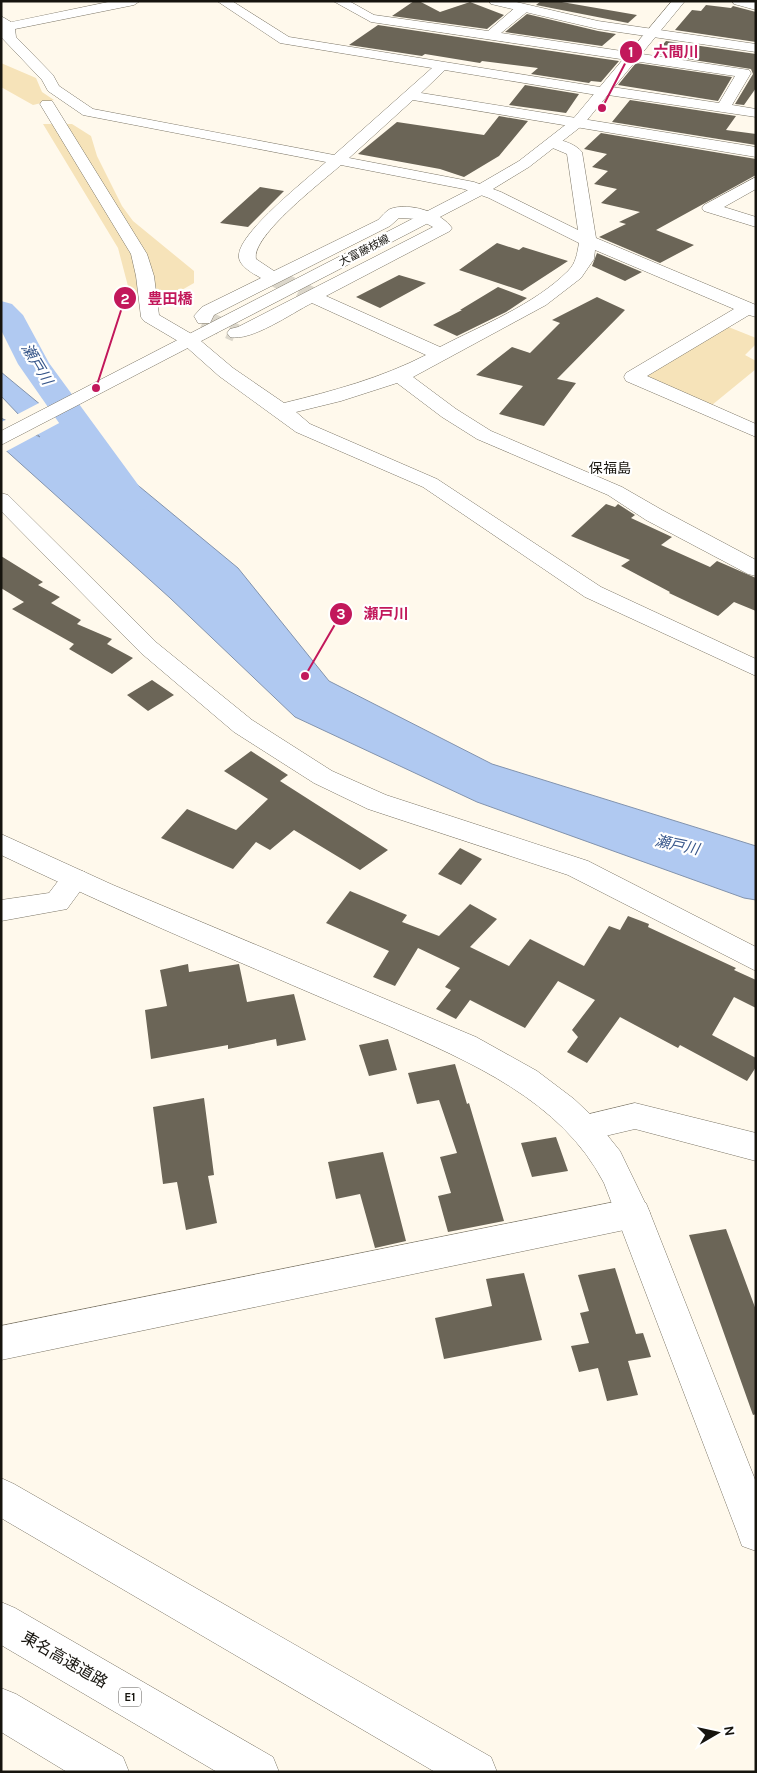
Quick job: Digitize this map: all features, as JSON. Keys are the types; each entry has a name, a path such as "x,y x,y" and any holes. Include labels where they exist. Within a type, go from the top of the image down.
{"main road":[{"path":"134,1 5,23 9,38 48,78 52,88 88,112 338,159 482,189 588,241 751,310"},
{"path":"223,1 285,40 442,66 756,113"},
{"path":"339,1 371,18 744,73 723,108"},
{"path":"495,1 566,19 756,48"},
{"name":"大富藤枝線","path":"1,439 482,189 524,164 553,143 577,122 679,1"},
{"path":"738,1 756,6"},
{"path":"490,36 523,8"},
{"path":"275,278 249,263 246,256 248,247 268,222 442,66"},
{"path":"409,95 756,152"},
{"path":"47,104 64,128 79,158 140,254 150,317 184,343 282,410 303,428 430,484 594,592 756,668"},
{"path":"282,410 334,397 400,376 540,301 575,274 584,260 588,241 574,152 553,143"},
{"path":"756,182 710,208 756,222"},
{"path":"204,319 203,316 208,311 384,223 394,213 412,213 428,217 444,228 243,332 236,332"},
{"path":"312,296 442,354"},
{"path":"751,310 633,377 756,431"},
{"path":"400,376 449,413 484,435 615,491 670,524 756,569"},
{"path":"1,499 149,648 243,726 323,777 395,808 578,868 756,960"},
{"path":"1,844 75,879 465,1046 509,1068 544,1091 584,1128 610,1162 634,1213 756,1532"},
{"path":"1,911 57,902 75,879"},
{"path":"584,1128 635,1116 756,1147"},
{"path":"1,1343 634,1213"},
{"path":"1,1497 476,1772"},
{"name":"東名高速道路","path":"1,1622 258,1772"},
{"path":"1,1709 108,1772"}],"shaded area":[{"path":"1,63 36,78 42,92 54,100 33,105 1,87"},
{"path":"43,124 72,124 91,136 97,156 122,206 133,221 194,271 194,283 152,307 129,290 118,248"},
{"path":"726,326 756,338 756,344 745,355 756,361 756,369 712,405 643,376"}],"water":[{"path":"1,372 238,568 329,681 492,764 756,846 756,900 744,898 477,802 295,717 170,598 1,446 1,418 40,437 1,396"}],"pier":[{"path":"41,402 63,421 5,452 1,449 1,422 8,419 30,430 16,415"}],"building":[{"path":"414,1 419,1 440,12 470,2 504,15 487,29 392,16"},
{"path":"541,1 556,1 637,15 628,23 536,5"},
{"path":"706,5 731,8 733,6 756,12 756,42 675,30 692,10 701,11"},
{"path":"527,14 616,34 602,46 505,32"},
{"path":"378,25 619,61 601,82 591,81 589,83 531,74 538,68 482,61 480,63 425,54 422,56 349,45"},
{"path":"666,41 756,54 756,88 744,105 735,104 753,74 751,69 655,54"},
{"path":"636,63 732,77 718,101 618,85"},
{"path":"525,85 579,94 566,113 509,105"},
{"path":"630,100 736,116 726,130 756,134 756,145 612,122"},
{"path":"499,116 528,121 499,156 464,177 440,169 358,154 397,122 484,135"},
{"path":"601,133 756,159 756,175 656,230 694,245 660,263 599,237 626,224 619,222 640,212 601,203 617,189 594,184 608,171 592,167 607,154 584,149"},
{"path":"260,187 284,191 248,227 220,223"},
{"path":"497,243 519,250 523,247 568,261 522,291 459,270"},
{"path":"597,253 642,272 625,281 592,266"},
{"path":"399,275 426,283 380,308 356,297"},
{"path":"498,287 527,298 506,312 457,336 433,325 462,310 460,310"},
{"path":"597,297 625,310 557,379 576,383 544,426 499,414 523,386 476,375 512,347 530,353 560,323 552,320"},
{"path":"606,504 615,507 618,504 635,515 631,518 672,537 661,545 710,567 717,561 756,578 756,611 734,602 718,616 669,593 621,566 630,560 571,536"},
{"path":"1,556 43,582 38,585 60,597 51,603 81,620 77,624 112,639 107,644 133,658 112,674 69,649 74,644 12,609 24,602 1,588"},
{"path":"152,680 174,695 148,711 127,695"},
{"path":"251,751 288,775 280,781 388,850 360,870 294,830 270,850 256,842 233,869 161,838 187,809 236,830 268,799 224,771"},
{"path":"460,848 482,859 461,885 438,874"},
{"path":"350,891 407,915 402,922 439,936 470,904 497,919 470,947 509,966 530,939 584,966 609,926 620,930 628,916 649,924 648,927 736,968 734,970 756,980 756,1008 734,997 712,1035 756,1058 756,1067 747,1081 680,1045 678,1048 620,1017 587,1063 567,1052 578,1037 572,1030 595,1000 558,981 525,1028 470,1000 456,1019 436,1009 451,990 445,987 460,968 418,948 395,986 373,977 389,951 326,923"},
{"path":"188,964 189,972 239,964 247,1002 294,994 306,1040 277,1046 276,1039 228,1049 228,1045 151,1059 145,1010 167,1006 160,970"},
{"path":"388,1039 397,1070 369,1076 359,1045"},
{"path":"455,1064 467,1104 469,1103 504,1221 448,1232 438,1196 451,1193 440,1157 457,1153 439,1100 417,1104 408,1073"},
{"path":"204,1098 214,1175 208,1176 217,1223 186,1230 177,1182 163,1184 153,1107"},
{"path":"556,1137 568,1171 532,1177 521,1143"},
{"path":"383,1152 406,1241 375,1248 360,1194 336,1199 328,1162"},
{"path":"726,1229 756,1310 756,1414 753,1415 689,1235"},
{"path":"615,1268 636,1334 643,1333 651,1357 628,1361 638,1395 607,1401 598,1368 579,1372 571,1346 589,1343 580,1313 589,1311 578,1275"},
{"path":"524,1273 542,1340 444,1359 435,1318 492,1306 486,1279"}],"waterway":[{"name":"瀬戸川","path":"1,310 12,321 34,364 132,501"}],"tunnel":[{"path":"275,278 312,296"},
{"path":"204,319 236,333"}],"place":[{"name":"六間川","path":"602,108"},
{"name":"豊田橋","path":"96,388"},
{"name":"瀬戸川","path":"305,676"}],"district":[{"name":"保福島","path":"610,468"}]}
